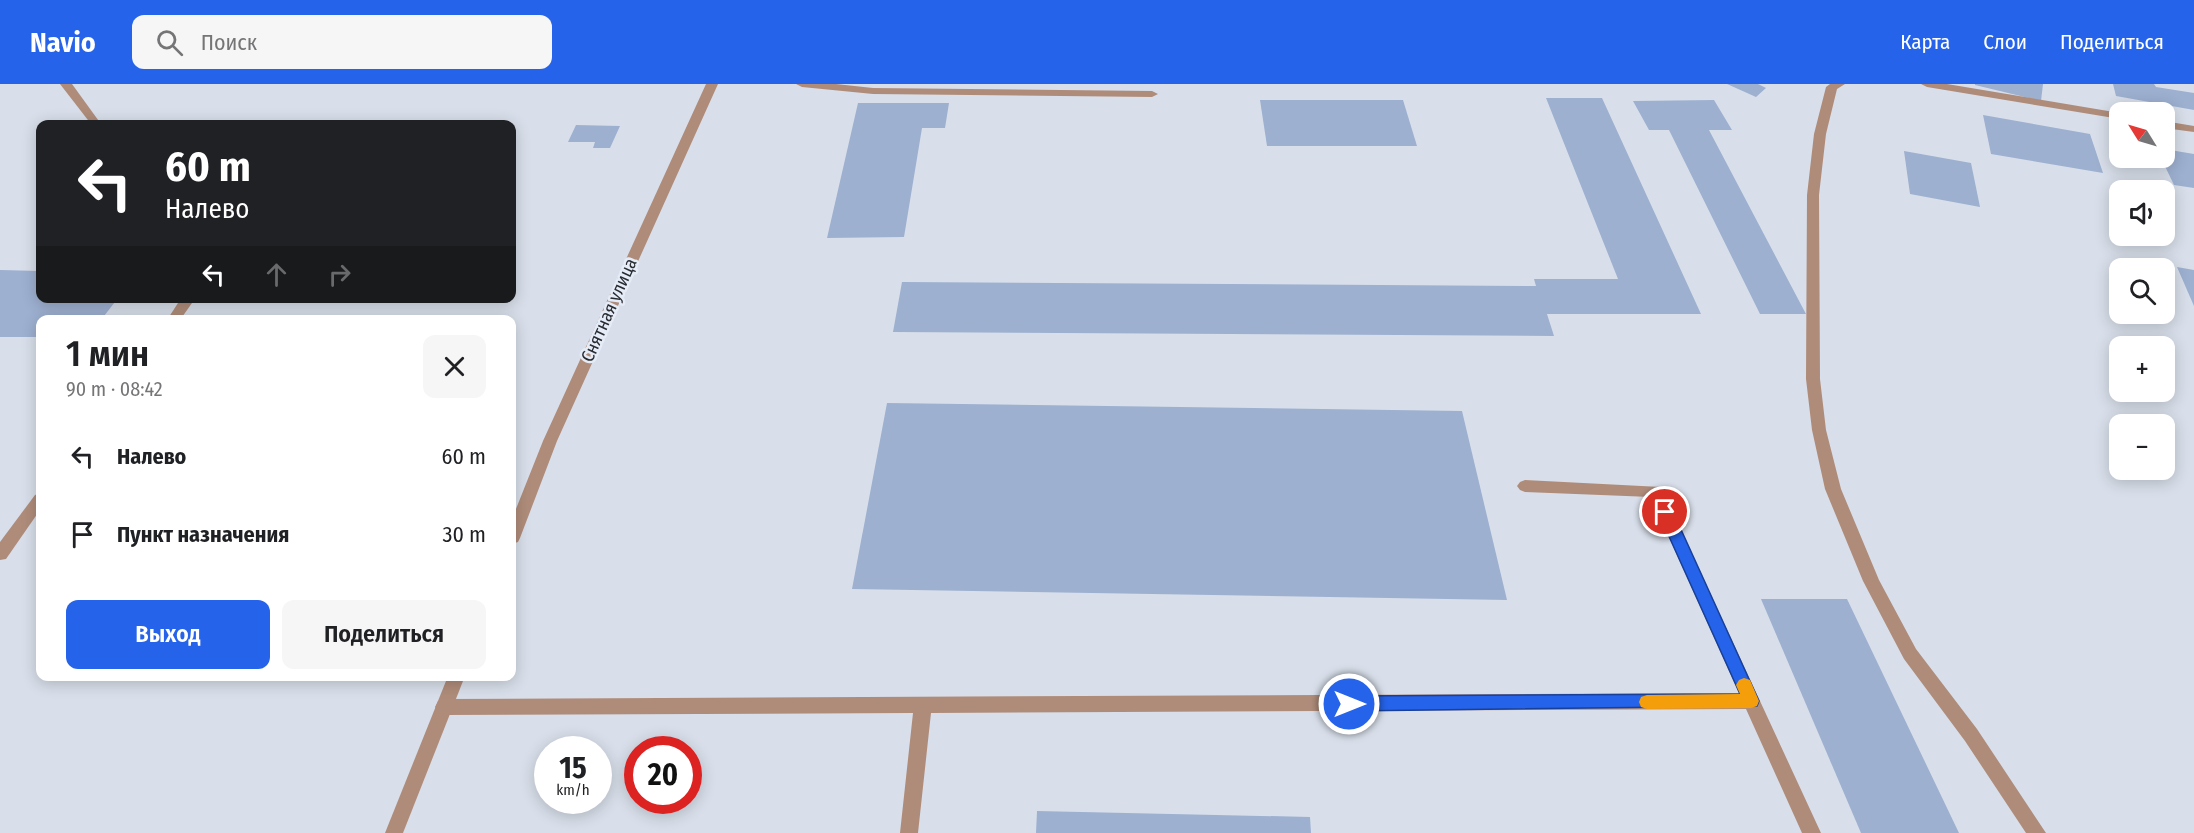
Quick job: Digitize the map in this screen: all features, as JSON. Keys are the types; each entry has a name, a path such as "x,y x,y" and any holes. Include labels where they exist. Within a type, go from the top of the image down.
{"street":[{"path":"66,84 93,120"},
{"name":"Снятная улица","path":"516,528 550,441 712,84"},
{"path":"802,84 873,91 1152,94"},
{"path":"1839,84 1832,87 1820,134 1813,195 1813,379 1819,430 1833,489 1871,581 1910,654 1971,735 2037,833"},
{"path":"1927,84 2109,114"},
{"path":"2175,126 2194,129"},
{"path":"176,315 185,303"},
{"path":"1525,486 1656,491 1812,833"},
{"path":"0,554 36,504"},
{"path":"394,833 455,681"},
{"path":"444,708 1751,701"},
{"path":"909,833 923,706"}],"building":[{"path":"1727,84 1758,84 1766,88 1756,97"},
{"path":"1975,84 2043,84 2041,101 1975,85"},
{"path":"2113,84 2154,84 2156,87 2194,93 2194,110 2175,107 2175,102 2149,102 2116,96"},
{"path":"1546,98 1602,98 1701,314 1547,314 1554,336 893,332 902,282 1536,286 1534,279 1618,279"},
{"path":"1260,100 1403,100 1417,146 1267,146"},
{"path":"1714,100 1732,130 1709,130 1806,314 1760,314 1669,130 1649,130 1633,101"},
{"path":"858,103 949,103 945,128 922,128 904,237 827,238"},
{"path":"1983,115 2090,134 2103,173 1991,154"},
{"path":"576,125 620,126 610,148 593,148 595,142 568,142"},
{"path":"1904,151 1971,163 1980,207 1910,194"},
{"path":"2175,151 2194,154 2194,188 2175,185 2175,180 2172,180 2166,168 2175,168"},
{"path":"2177,267 2194,270 2194,306"},
{"path":"0,270 36,271 36,303 114,303 105,315 36,315 36,337 0,337"},
{"path":"887,403 1462,411 1507,600 852,589"},
{"path":"1761,599 1847,599 1959,833 1861,833"},
{"path":"1037,811 1310,817 1311,833 1036,833"}],"slow traffic":[{"path":"1647,702 1751,701 1744,685"}],"route":[{"path":"1349,704 1751,701 1665,512"}]}
